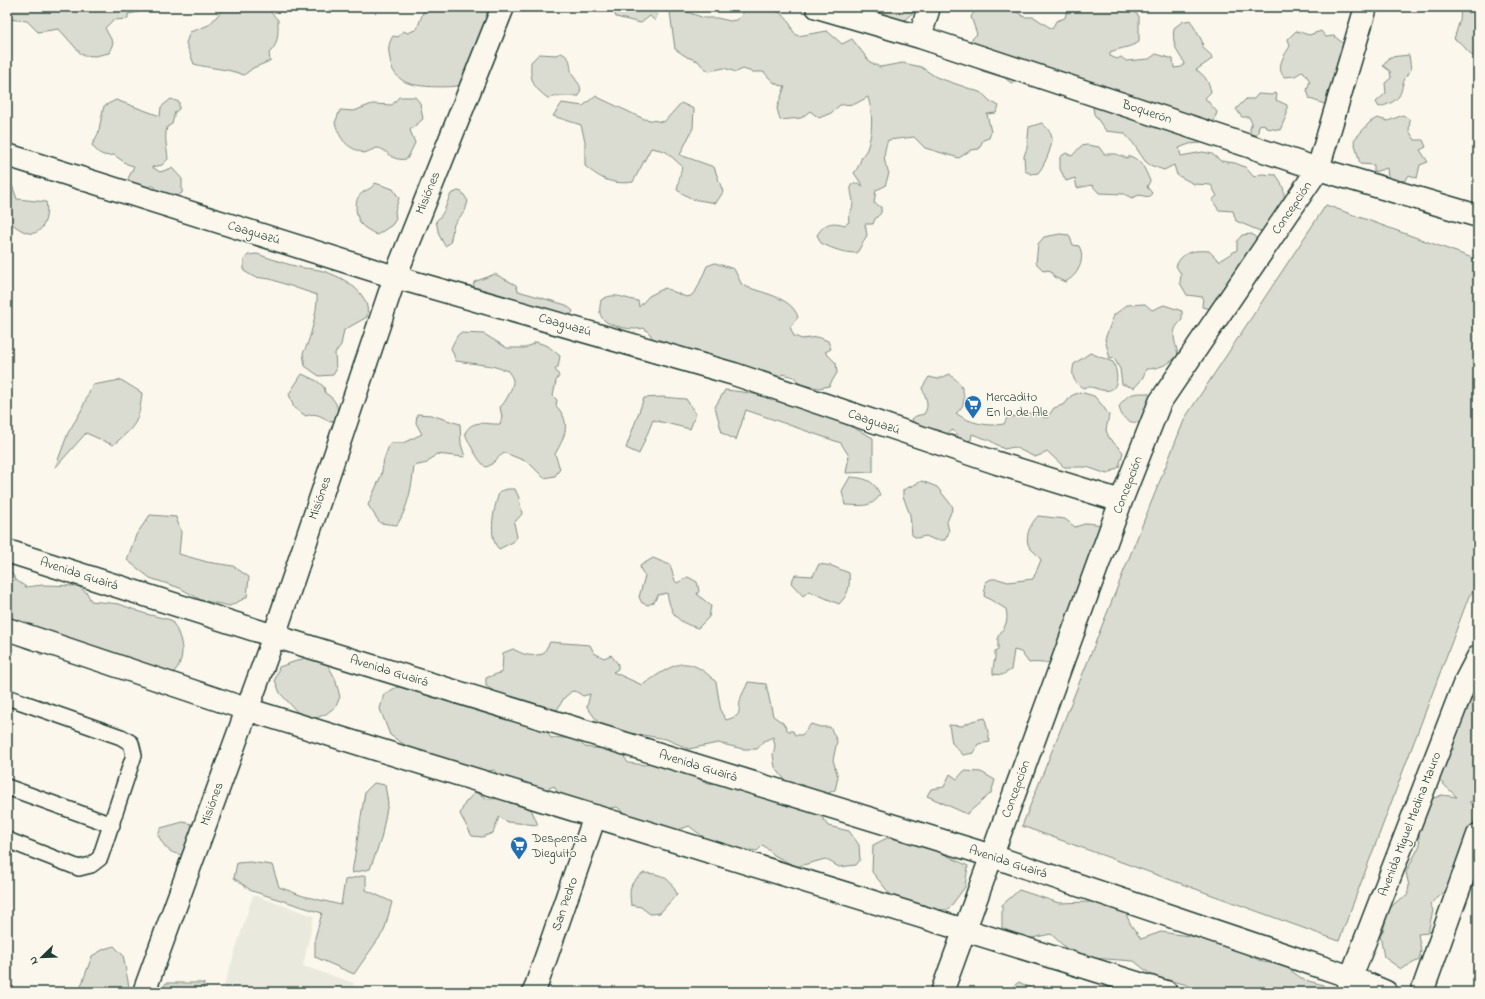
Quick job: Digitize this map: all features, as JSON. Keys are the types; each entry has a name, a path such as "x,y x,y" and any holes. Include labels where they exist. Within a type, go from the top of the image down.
{"street":[{"name":"Misiónes","path":"144,992 246,709 274,636 395,277 503,7"},
{"name":"Boquerón","path":"817,7 920,37 1318,169 1478,216"},
{"path":"920,37 929,7"},
{"name":"Concepción","path":"942,992 1121,501 1160,402 1318,169 1366,7"},
{"name":"Caaguazú","path":"7,155 395,277 734,374 997,463 1121,501"},
{"name":"Avenida Guairá","path":"7,551 274,636 992,856 1349,984 1386,992"},
{"path":"7,629 246,709 1166,992"},
{"name":"Avenida Miguel Medina Mauro","path":"1349,984 1465,682 1478,657"},
{"name":"San Pedro","path":"534,992 595,816"},
{"path":"1422,992 1478,835"}],"lane":[{"path":"7,697 121,737 131,743 134,755 100,858 91,865 79,868 7,840"},
{"path":"7,787 112,825"}],"shaded area":[{"path":"7,7 149,7 139,12 128,14 128,19 113,20 105,28 113,43 109,53 95,56 82,55 59,29 38,32 27,21 8,19"},
{"path":"225,7 236,7 239,10 250,7 266,7 278,20 275,46 269,53 270,61 253,68 244,75 194,64 186,43 190,32 209,25"},
{"path":"425,7 483,7 490,18 463,85 441,87 414,85 402,80 393,71 389,53 389,44 391,39 393,36 398,37 403,31 408,33 417,29"},
{"path":"612,7 665,7 658,12 655,21 650,16 641,23 616,17"},
{"path":"749,7 761,7 777,12 787,19 798,36 827,31 842,44 852,39 870,62 880,67 903,63 921,67 936,77 982,93 990,101 999,106 996,113 987,114 991,132 989,138 983,140 979,149 971,150 959,158 925,148 914,137 888,140 884,157 889,173 885,186 876,190 874,203 881,207 881,213 875,219 873,224 865,224 867,235 857,253 839,250 821,243 817,235 823,228 832,223 845,225 849,222 853,203 851,184 858,183 863,186 854,173 862,156 867,150 869,143 871,130 871,110 868,97 855,104 840,105 831,113 819,118 810,111 801,118 780,120 777,108 785,86 781,86 771,80 764,72 752,72 743,69 736,72 724,68 709,71 698,61 687,57 675,49 670,12 682,10 704,18 717,18 730,21 736,20"},
{"path":"842,7 921,7 900,24"},
{"path":"984,7 997,11 1011,7 1024,17 1034,17 1052,29 1056,21 1065,18 1067,10 1071,7 1129,7 1139,16 1139,42 1132,46 1110,52 1110,56 1117,59 1121,57 1126,61 1149,59 1156,54 1173,59 1174,68 1182,67 1185,63 1175,47 1174,28 1182,22 1190,20 1202,41 1203,48 1211,55 1212,59 1196,70 1202,74 1208,82 1211,92 1205,98 1217,112 1211,130 1201,138 1201,143 1189,144 1179,148 1181,156 1203,152 1212,154 1221,161 1235,163 1245,167 1254,177 1261,174 1276,175 1284,191 1284,198 1279,212 1267,234 1236,221 1233,211 1219,210 1212,200 1217,196 1211,185 1194,184 1177,175 1174,165 1164,170 1150,165 1145,161 1124,133 1106,131 1094,114 1093,107 1096,103 1036,77 1028,86 1022,81 1011,83 1005,78 982,71 969,60 969,42 977,34 971,17 976,9"},
{"path":"1461,7 1478,7 1478,59 1471,55 1461,43 1454,39 1460,20"},
{"path":"1296,31 1309,35 1321,31 1326,37 1334,36 1344,44 1330,106 1310,99 1307,90 1310,81 1303,71 1295,76 1284,77 1281,73 1280,69 1282,61 1290,46 1288,39"},
{"path":"561,53 568,58 572,73 581,90 579,96 554,96 549,99 539,91 534,84 531,75 531,62 539,54 556,55"},
{"path":"1409,55 1411,70 1406,76 1399,96 1389,104 1379,107 1376,102 1386,93 1385,83 1391,78 1390,71 1383,66 1390,57"},
{"path":"1274,93 1277,94 1276,100 1287,105 1287,114 1280,130 1266,128 1264,124 1259,125 1258,132 1255,136 1250,134 1252,123 1249,117 1242,117 1236,109 1246,99 1254,99 1258,94 1272,95"},
{"path":"595,96 644,119 664,122 681,103 694,109 693,128 680,155 714,167 723,192 716,203 692,199 677,190 682,166 665,151 651,148 633,182 619,183 607,180 585,166 585,141 581,125 553,116 562,103 583,106"},
{"path":"399,97 415,97 420,103 423,119 410,130 415,143 407,159 396,159 383,150 377,148 364,153 348,146 342,139 335,123 340,110 354,111 372,104 392,105"},
{"path":"171,99 179,102 179,109 175,112 172,124 167,127 166,131 168,159 162,165 152,167 160,172 172,168 182,179 182,193 176,197 161,194 151,185 147,190 130,183 128,179 134,166 127,164 114,155 107,156 102,154 92,145 98,134 104,106 116,100 160,116 161,107"},
{"path":"1403,115 1410,120 1409,131 1415,140 1423,140 1426,147 1420,150 1428,162 1420,165 1417,178 1409,175 1406,180 1395,182 1388,178 1387,168 1374,172 1374,165 1360,164 1354,140 1370,122 1377,118 1388,121"},
{"path":"1042,123 1050,133 1052,140 1047,158 1040,170 1038,173 1031,174 1025,171 1024,156 1027,148 1029,127"},
{"path":"1087,145 1099,147 1104,154 1116,154 1127,158 1130,156 1137,160 1145,169 1150,181 1147,187 1152,193 1149,197 1139,195 1132,198 1124,194 1099,193 1092,185 1077,188 1075,178 1066,181 1060,169 1060,157 1066,153 1072,156 1081,146"},
{"path":"7,183 12,185 17,199 46,202 47,208 45,220 40,230 35,233 30,233 21,230 7,221"},
{"path":"375,183 393,189 399,198 395,211 396,219 392,225 377,235 361,224 356,209 358,197"},
{"path":"458,191 462,192 468,201 465,211 454,224 450,243 445,246 439,235 436,221 444,211 451,194"},
{"path":"1326,205 1478,260 1478,585 1469,596 1339,941 1022,826 1185,418"},
{"path":"1060,234 1069,235 1073,245 1079,246 1082,256 1080,267 1074,276 1065,282 1056,278 1049,270 1044,271 1036,263 1038,244 1044,237"},
{"path":"1252,234 1258,240 1212,309 1202,307 1203,297 1187,295 1180,283 1181,274 1176,266 1185,254 1193,251 1209,251 1219,261 1237,250 1237,241 1242,235"},
{"path":"257,254 301,268 327,272 345,280 360,292 365,300 367,317 344,330 341,345 335,353 336,370 333,375 319,376 305,366 303,353 313,325 317,295 270,279 254,277 244,271 244,260 248,255"},
{"path":"715,263 734,269 742,285 774,296 789,304 798,317 790,327 794,336 802,339 818,337 828,341 831,349 825,352 836,363 837,373 829,386 819,388 801,385 794,377 782,374 771,389 723,378 713,380 704,377 655,343 650,334 644,328 622,328 606,322 601,317 601,300 606,297 620,296 638,301 639,307 649,296 665,288 686,297 691,296 697,289 707,266"},
{"path":"495,274 516,285 518,291 566,305 573,311 569,318 473,289 474,282"},
{"path":"1145,304 1152,310 1164,305 1182,311 1182,320 1175,328 1174,332 1178,355 1164,365 1146,369 1142,379 1134,388 1122,384 1120,369 1114,358 1110,359 1105,339 1114,315 1127,305"},
{"path":"460,333 484,334 507,348 525,348 536,342 548,346 560,356 558,367 555,369 559,376 556,381 553,396 557,400 556,406 564,418 565,430 562,442 555,454 560,469 555,476 544,478 528,462 505,453 486,467 477,457 465,433 472,425 480,423 500,424 502,417 500,407 509,395 513,380 508,371 492,366 456,361 451,348"},
{"path":"1090,353 1113,362 1117,376 1115,386 1112,389 1102,390 1091,387 1083,388 1075,381 1073,375 1074,364"},
{"path":"302,374 317,381 324,387 325,393 332,398 336,404 339,420 330,422 318,415 312,414 306,416 294,408 289,394"},
{"path":"950,374 960,384 964,394 963,404 956,413 972,422 991,425 1004,424 1007,418 1030,413 1047,418 1054,408 1065,404 1071,396 1080,392 1094,396 1109,415 1106,430 1109,438 1123,452 1119,467 1107,474 1087,467 1064,467 1048,452 1035,457 1014,447 1004,449 989,440 972,434 971,440 962,442 953,430 943,436 914,428 912,419 916,416 924,414 927,408 927,401 922,388 929,377 938,379"},
{"path":"121,380 142,393 138,417 135,423 127,433 113,445 86,433 55,468 68,433 81,411 92,385"},
{"path":"725,390 761,396 801,407 840,422 873,438 873,472 846,473 849,456 841,443 746,410 736,440 722,433 715,407"},
{"path":"1138,393 1148,393 1153,400 1144,421 1131,422 1127,420 1120,411 1119,407 1122,402 1128,396"},
{"path":"662,397 686,399 696,414 690,429 653,420 639,454 626,448 644,398"},
{"path":"417,414 431,415 460,424 461,444 465,457 436,454 427,463 414,466 409,497 397,525 380,523 368,505 381,476 384,459 390,443 403,443 422,434 416,423"},
{"path":"850,477 865,479 872,483 880,495 869,504 860,506 845,505 842,491"},
{"path":"922,481 937,487 953,507 947,522 949,532 945,540 935,540 926,536 917,538 912,535 910,515 903,496 903,490"},
{"path":"515,489 519,498 522,514 514,523 517,537 513,542 499,549 495,544 492,530 494,513 500,491"},
{"path":"150,515 176,517 181,532 179,554 207,562 233,566 249,577 247,597 230,606 201,600 180,588 150,578 127,560 136,535"},
{"path":"1038,516 1065,519 1075,527 1088,523 1102,525 1094,595 1094,608 1088,617 1086,633 1075,647 1061,656 1045,663 1029,663 1021,652 1014,650 1011,670 1002,675 993,674 995,652 998,650 998,636 1006,624 1007,614 1006,609 984,596 986,582 991,579 998,579 1008,582 1033,579 1041,560 1030,548 1027,540 1029,531"},
{"path":"653,558 670,565 677,583 688,577 697,582 699,591 697,594 711,606 709,617 698,628 684,623 676,616 670,606 667,593 658,595 654,602 648,605 642,603 639,597 645,576 640,566"},
{"path":"7,561 12,563 11,572 16,580 26,587 43,585 78,586 87,593 91,601 119,604 146,614 171,620 178,633 182,647 181,661 178,667 173,673 51,652 41,655 32,647 7,640"},
{"path":"819,564 832,566 849,573 848,590 845,597 839,604 809,591 803,596 791,583 795,575 813,576"},
{"path":"1478,639 1478,800 1469,802 1473,805 1476,815 1466,847 1448,890 1430,904 1433,910 1428,933 1418,934 1421,950 1419,960 1401,969 1384,957 1380,935 1384,929 1387,915 1391,908 1396,902 1407,896 1409,886 1406,872 1420,845 1418,829 1429,800 1442,795 1457,797 1438,779 1435,760 1453,750 1476,641"},
{"path":"550,642 590,645 594,653 604,658 611,655 618,664 618,669 613,672 642,685 671,667 679,664 687,664 696,667 705,672 716,682 721,712 726,720 735,717 738,714 741,699 748,682 766,684 773,716 783,723 788,731 793,731 795,735 802,735 811,724 820,727 830,727 837,741 833,760 838,777 835,790 824,795 790,787 775,767 773,755 775,746 773,737 764,741 757,749 743,749 718,743 689,749 666,739 643,735 636,737 607,729 598,722 587,707 590,694 583,696 572,691 564,698 557,710 550,710 500,695 486,686 486,678 502,672 503,653 513,649 527,655 543,654"},
{"path":"311,656 325,660 335,678 340,697 336,706 326,714 314,719 301,716 280,693 275,680 279,667"},
{"path":"418,682 425,694 441,696 543,726 551,738 574,740 585,747 614,750 624,756 628,763 645,765 652,761 694,772 705,782 713,784 718,779 819,813 828,826 849,831 859,845 860,860 856,865 839,867 825,859 796,867 774,855 763,845 757,851 750,850 741,853 706,839 689,826 673,832 629,817 617,807 604,809 560,796 554,786 538,793 500,779 494,770 482,772 408,747 390,735 380,709 384,694 395,688"},
{"path":"985,718 990,742 978,744 974,753 963,755 952,743 949,725 962,726 972,721"},
{"path":"964,771 981,772 995,780 991,793 967,814 927,796 931,789 944,787 950,774 957,779"},
{"path":"374,783 385,785 388,803 381,839 370,869 352,873 365,792"},
{"path":"475,792 488,799 510,798 531,809 538,825 508,822 499,817 493,833 482,837 472,836 460,814 465,803"},
{"path":"183,822 192,824 194,856 180,855 172,852 165,846 158,835 161,828"},
{"path":"887,838 912,841 968,866 965,887 948,910 928,909 895,900 872,872 873,845"},
{"path":"249,862 272,865 279,887 303,896 341,905 345,880 366,875 366,890 392,902 384,931 354,974 315,957 315,938 322,913 252,891 234,878 237,863"},
{"path":"644,873 656,874 665,878 677,894 660,913 650,914 641,907 631,905 631,886 639,876"},
{"path":"1019,890 1059,903 1089,902 1117,895 1131,925 1141,939 1161,932 1230,942 1242,952 1263,962 1283,965 1304,980 1324,985 1326,992 1203,992 1184,984 1154,977 1134,961 1092,958 1067,949 1051,934 1027,939 1002,928 1002,905"},
{"path":"253,895 314,916 303,966 354,983 351,992 230,992 223,989"},
{"path":"114,946 123,955 130,992 79,992 92,956 104,949"},
{"path":"1019,982 1038,992 1005,992"},
{"path":"166,983 204,983 203,992 160,992"}],"place":[{"name":"Mercadito En lo de Ale","path":"973,419"},
{"name":"Despensa Dieguito","path":"519,860"}]}
